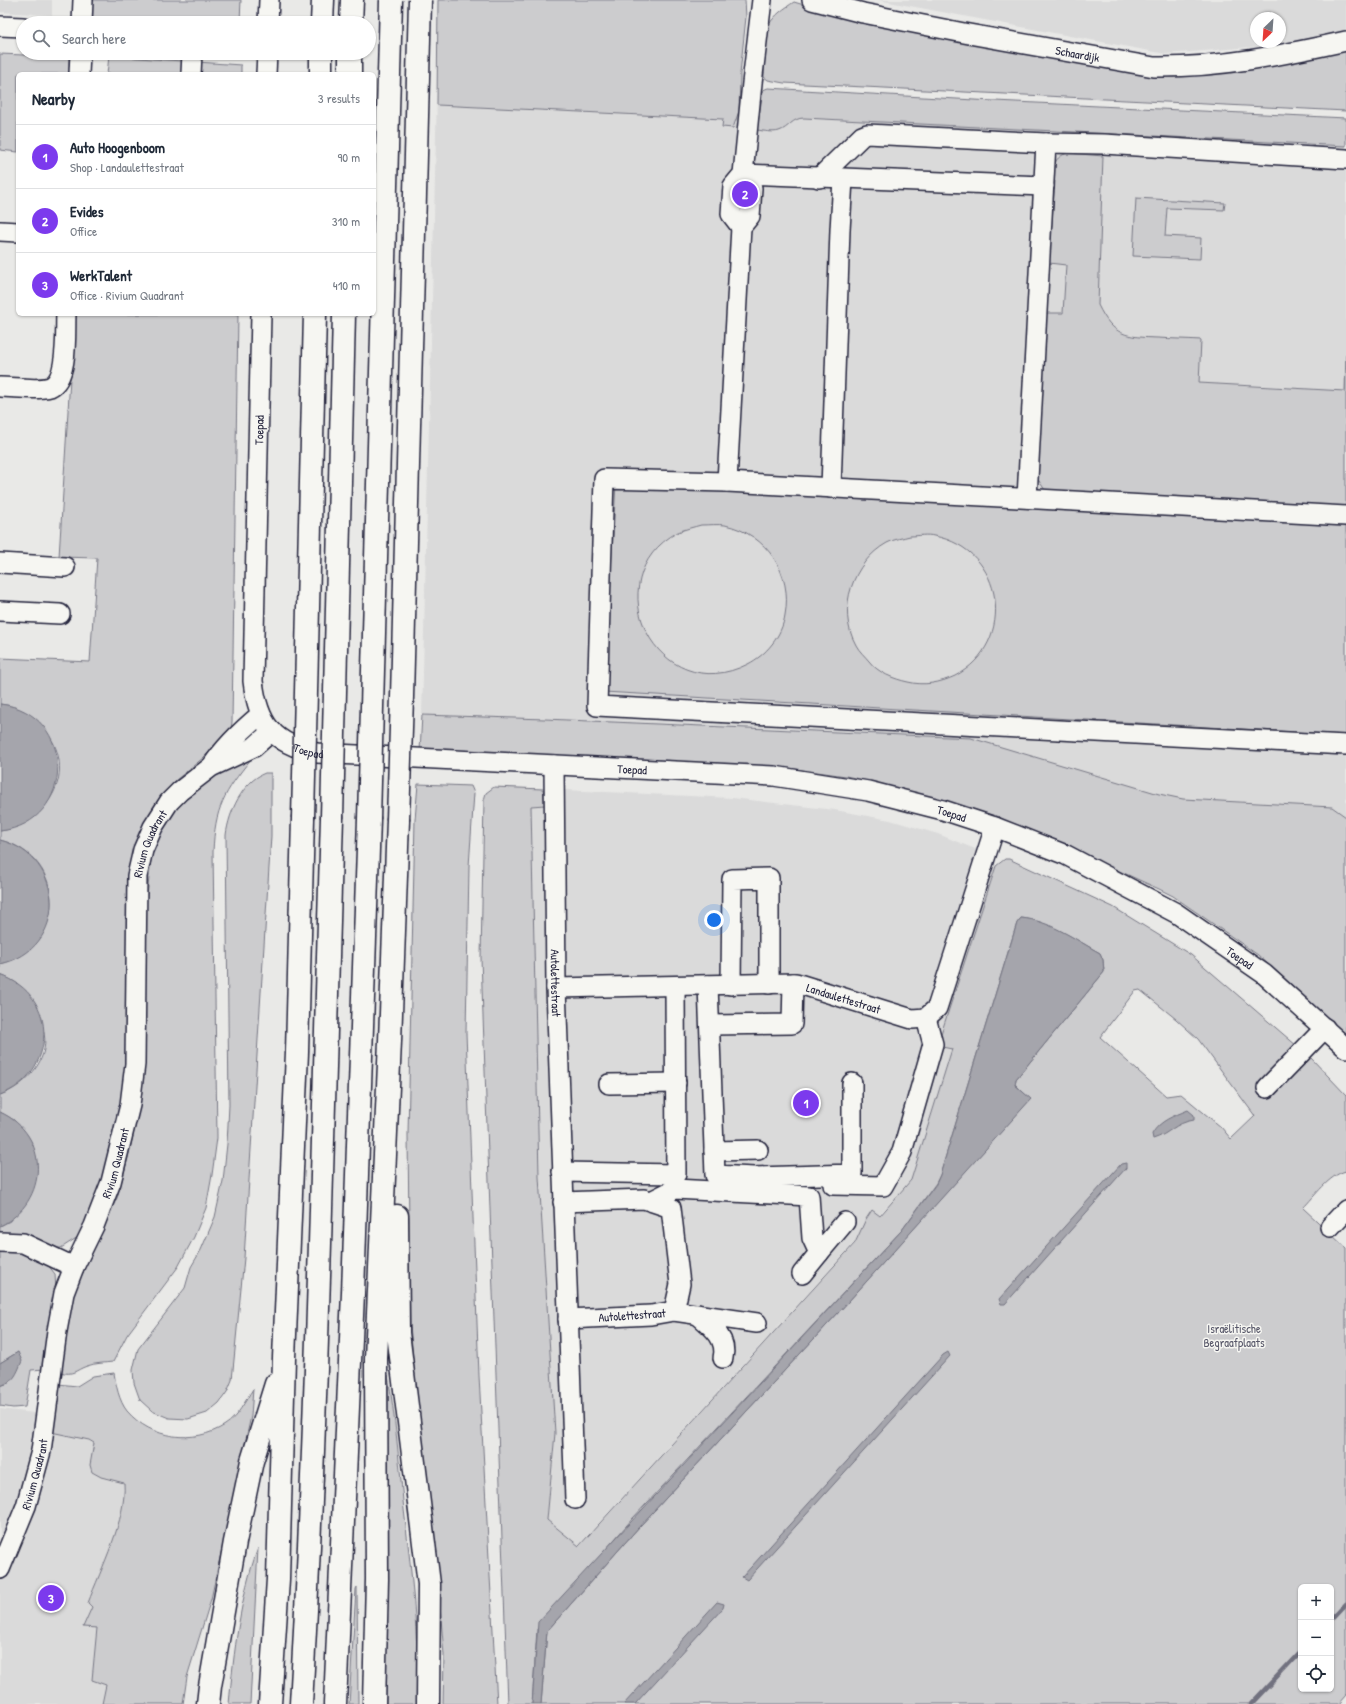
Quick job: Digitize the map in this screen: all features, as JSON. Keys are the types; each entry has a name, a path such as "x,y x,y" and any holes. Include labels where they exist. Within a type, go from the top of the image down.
{"highway":[{"path":"322,16 323,0"},
{"path":"351,16 352,0"},
{"path":"335,1704 353,1293 369,819 391,0"},
{"path":"374,1704 377,1579 376,1359 390,1041 403,682 420,0"},
{"path":"321,60 321,72"},
{"path":"350,60 350,72"},
{"path":"270,1704 278,1579 284,1358 297,1052 315,316"},
{"path":"302,1704 319,1296 344,316"},
{"path":"390,1041 397,1079 398,1333 429,1584 428,1704"},
{"path":"208,1704 235,1542 251,1469 284,1358"}],"street":[{"path":"82,16 83,0"},
{"path":"268,16 269,0"},
{"path":"727,482 741,227 731,214 733,186 743,174 762,0"},
{"name":"Schaardijk","path":"812,0 863,13 955,32 1154,67 1229,62 1305,50 1346,41"},
{"path":"0,26 16,27"},
{"path":"79,72 80,60"},
{"path":"191,72 192,60"},
{"path":"266,72 267,60"},
{"path":"819,178 862,136 867,134 1112,145 1346,159"},
{"path":"1027,498 1046,143"},
{"path":"743,174 1044,186"},
{"path":"831,488 843,179"},
{"path":"0,231 16,232"},
{"path":"0,387 40,388 51,386 57,380 63,369 66,316"},
{"name":"Toepad","path":"261,316 253,681 257,706 260,714 272,731 287,743 317,753 774,776 868,790 943,810 995,827 1066,855 1176,913 1264,974 1346,1048"},
{"path":"1346,516 727,482 604,479 596,706 1346,745"},
{"path":"0,563 65,568"},
{"path":"0,611 60,614"},
{"name":"Rivium Quadrant","path":"211,767 222,750 260,714"},
{"name":"Rivium Quadrant","path":"0,1569 26,1506 41,1451 64,1293 74,1266 94,1226 111,1182 130,1105 135,1064 137,876 143,850 159,817 169,802 180,791 211,767 254,747 272,731"},
{"name":"Autolettestraat","path":"554,765 556,988 575,1499"},
{"path":"754,1176 764,1184 884,1186 902,1152 933,1044 926,1018 937,1008 995,827"},
{"path":"731,985 732,879 769,878 769,984"},
{"path":"710,1025 792,1024 792,983"},
{"name":"Landaulettestraat","path":"556,988 792,983 912,1019 926,1018"},
{"path":"708,985 715,1175 754,1176 852,1174 852,1083"},
{"path":"562,1172 676,1174 675,986"},
{"path":"1267,1088 1325,1028"},
{"path":"609,1084 676,1083"},
{"path":"714,1151 758,1150"},
{"path":"651,1201 675,1189 809,1196 812,1238 819,1253"},
{"name":"Autolettestraat","path":"563,1202 644,1199 671,1208 680,1284 674,1311 651,1315 568,1319"},
{"path":"1330,1227 1346,1210"},
{"path":"802,1274 845,1222"},
{"path":"0,1242 23,1243 74,1266"},
{"path":"674,1311 757,1322"},
{"path":"697,1314 714,1328 722,1339 725,1353 723,1358"}],"shaded area":[{"path":"0,0 52,0 52,15 0,12"},
{"path":"878,0 1346,0 1346,34 1300,43 1286,44 1286,12 1250,12 1250,47 1166,54"},
{"path":"446,79 1346,128 1346,905 971,738 422,715 437,93"},
{"path":"0,704 25,711 43,726 54,746 58,768 54,789 43,809 25,824 0,831"},
{"path":"543,789 732,798 835,810 890,820 938,834 975,849 996,866 937,1046 952,1049 911,1180 578,1546 547,1520 555,1433 539,1177 531,806 545,805"},
{"path":"0,840 22,850 38,865 48,883 51,903 48,923 39,941 23,955 0,964"},
{"path":"1021,918 1042,922 1100,953 1103,960 1104,972 1016,1079 1015,1085 1031,1099 839,1312 639,1527 547,1631 541,1704 532,1704 538,1622 902,1230 936,1184 1017,923"},
{"path":"0,975 20,985 33,999 41,1016 44,1035 41,1053 32,1070 19,1085 0,1095"},
{"path":"1188,1110 1194,1115 1194,1120 1187,1121 1153,1139 1152,1134 1159,1125"},
{"path":"0,1112 17,1123 28,1136 35,1152 38,1169 35,1185 28,1201 16,1215 0,1226"},
{"path":"1126,1163 1126,1168 1005,1304 1001,1304 999,1299 1121,1164"},
{"path":"18,1352 22,1361 16,1374 12,1380 0,1386 0,1363"},
{"path":"948,1352 950,1356 747,1580 742,1577 943,1355"},
{"path":"0,1409 137,1425 108,1704 0,1704"},
{"path":"717,1602 724,1604 723,1608 635,1704 624,1704"}],"green space":[{"path":"88,0 241,0 240,16 92,16 88,7"},
{"path":"438,0 745,0 746,17 740,74 739,111 733,128 722,127 723,119 437,105"},
{"path":"794,2 837,15 1153,75 1173,77 1271,65 1346,50 1346,111 784,83 768,80 764,77 765,44 769,25 780,12"},
{"path":"0,54 16,55 16,60 69,60 69,72 16,72 16,152 0,150"},
{"path":"109,60 168,60 241,65 241,72 107,72"},
{"path":"768,88 974,100 1346,118 1346,146 804,118 793,121 782,130 771,132 757,130 763,90"},
{"path":"1068,153 1103,156 1098,305 1109,323 1115,329 1122,333 1137,337 1201,340 1199,383 1345,391 1346,355 1346,509 1054,493 1045,490 1037,478 1046,313 1063,313 1066,265 1049,263 1055,181 1051,179 1055,162 1057,159"},
{"path":"1136,198 1225,203 1224,210 1167,208 1165,236 1201,238 1200,259 1133,256"},
{"path":"74,316 238,316 231,730 203,758 176,780 147,819 128,868 128,965 124,1094 100,1193 81,1235 61,1248 47,1249 0,1237 0,1226 10,1221 37,1166 33,1146 28,1136 14,1120 0,1112 0,1095 18,1086 33,1072 39,1063 45,1043 43,1028 30,999 23,989 14,981 0,975 0,964 22,954 38,940 48,922 51,902 48,882 38,864 22,850 0,840 0,831 15,827 40,811 56,788 59,774 59,759 52,740 34,719 19,709 0,704 0,658 90,662 97,558 59,557"},
{"path":"616,484 1346,521 1346,735 604,692","holes":["701,525 725,525 740,530 753,537 765,547 774,558 781,571 785,585 785,615 777,637 772,644 761,656 748,664 716,673 687,669 664,655 647,633 639,607 640,579 653,553 678,532","931,535 958,544 976,559 988,577 995,598 995,621 988,642 975,661 955,676 932,683 920,684 903,681 887,675 877,669 860,651 850,631 848,602 851,588 857,574 875,551 887,543 910,536"]},
{"path":"422,715 971,738 1159,794 1183,799 1332,807 1346,817 1346,1034 1258,955 1173,896 1018,825 881,784 846,776 788,768 420,751"},
{"path":"251,759 234,782 223,801 216,823 214,836 217,1138 206,1208 194,1237 178,1267 127,1335 113,1362 90,1365 72,1373 60,1372 71,1303 81,1273 117,1198 128,1158 140,1103 144,1051 145,916 152,849 160,831 180,803 225,767"},
{"path":"265,773 271,773 271,836 244,1258 232,1380 227,1392 219,1403 207,1413 188,1419 169,1418 152,1411 140,1400 134,1383 133,1370 138,1349 185,1288 191,1267 201,1250 215,1217 223,1181 229,1105 226,835 230,817 243,791 257,777"},
{"path":"418,784 471,786 474,793 469,866 466,1033 479,1376 497,1704 443,1704 444,1655 438,1581 410,1325 408,1134 415,820"},
{"name":"Israëlitische Begraafplaats","path":"494,787 543,789 545,805 531,806 539,1177 555,1433 547,1520 579,1546 855,1243 866,1219 872,1210 880,1216 911,1180 952,1049 937,1046 996,866 1005,859 1009,859 1113,907 1191,955 1311,1058 1346,1095 1346,1171 1328,1181 1303,1208 1346,1248 1346,1695 1338,1704 541,1704 547,1631 639,1527 839,1312 1030,1099 1015,1084 1016,1079 1104,972 1103,960 1100,953 1052,927 1021,918 1017,923 940,1175 936,1183 902,1230 633,1518 537,1629 532,1704 508,1704 481,958 484,800 486,793","holes":["1140,990 1198,1039 1255,1116 1231,1139 1221,1127 1181,1094 1166,1096 1100,1037 1135,991"]},
{"path":"0,1246 44,1260 55,1274 56,1291 45,1369 31,1370 25,1407 13,1408 0,1406 0,1386 9,1383 18,1352 0,1363"},
{"path":"114,1373 120,1398 127,1411 148,1428 173,1436 187,1437 200,1435 225,1425 234,1418 253,1389 251,1416 211,1599 187,1677 183,1704 102,1704 106,1685 92,1680 97,1628 83,1627 92,1607 88,1603 117,1527 124,1497 124,1483 101,1477 92,1472 90,1465 94,1443 89,1440 51,1432 58,1384 77,1386 93,1376"},
{"path":"388,1375 397,1438 412,1577 417,1653 418,1704 386,1704"},
{"path":"258,1548 250,1704 229,1704 242,1605"},
{"path":"357,1587 358,1704 349,1704 356,1589"}],"waterway":[{"path":"1334,1617 1346,1604"},
{"path":"1251,1704 1298,1654"}],"place":[{"name":"Evides","path":"745,194"},
{"name":"Auto Hoogenboom","path":"806,1103"},
{"name":"WerkTalent","path":"51,1598"}]}
